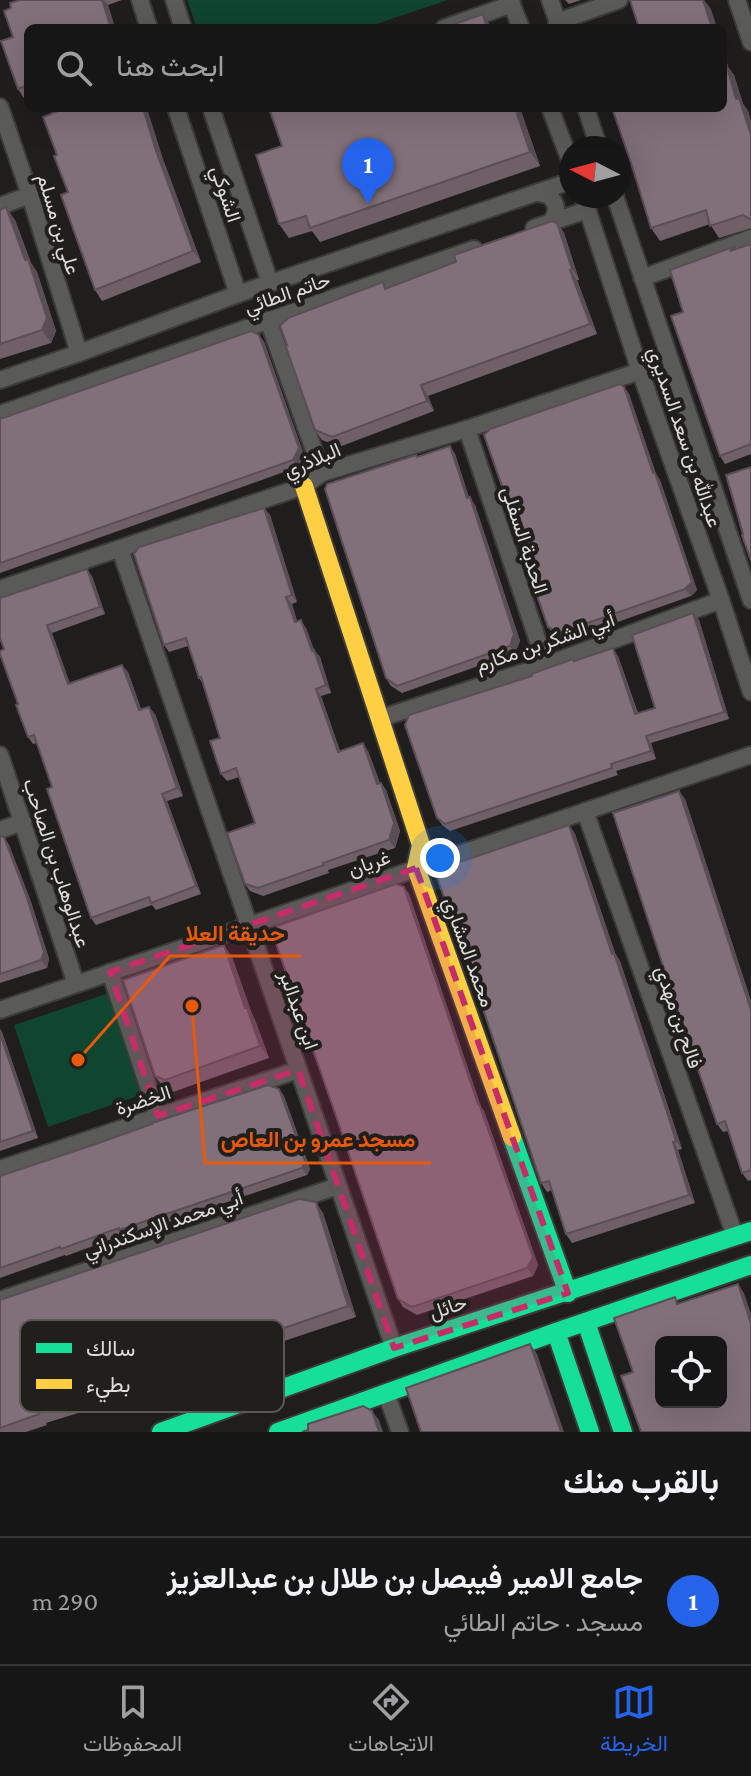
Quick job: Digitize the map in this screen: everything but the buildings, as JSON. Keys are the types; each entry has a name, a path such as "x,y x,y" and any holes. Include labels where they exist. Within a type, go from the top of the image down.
{"street":[{"path":"140,0 148,24"},
{"path":"174,0 182,24"},
{"path":"550,0 558,24"},
{"path":"560,24 619,0"},
{"path":"737,0 751,42"},
{"path":"454,24 511,2 519,24"},
{"name":"علي بن مسلم","path":"0,107 79,353"},
{"name":"الشوكي","path":"177,112 238,294"},
{"name":"الشوكي","path":"215,112 270,283"},
{"path":"552,112 561,136"},
{"path":"587,112 595,136"},
{"name":"حاتم الطائي","path":"0,380 238,294 559,185"},
{"path":"537,193 548,195 555,203 556,215 551,222"},
{"path":"0,206 30,195"},
{"path":"521,232 551,222 576,208"},
{"name":"عبدالله بن سعد السديري","path":"587,208 751,692"},
{"name":"عبدالله بن سعد السديري","path":"619,208 751,600"},
{"path":"642,278 751,238"},
{"name":"حاتم الطائي","path":"0,414 492,243"},
{"path":"227,262 233,267 248,268 254,263 258,249"},
{"path":"268,320 322,473"},
{"name":"البلاذري","path":"0,589 304,486 322,473 640,371"},
{"name":"الحدبة السفلى","path":"467,429 546,665"},
{"name":"محمد المشاري","path":"304,486 421,845 416,868 568,1293"},
{"name":"ابن عبدالبر","path":"120,549 394,1348"},
{"name":"أبي الشكر بن مكارم","path":"381,718 546,665 721,600"},
{"name":"عبدالوهاب بن الصاحب","path":"0,755 76,984"},
{"name":"غريان","path":"0,1010 751,755"},
{"name":"فالح بن مهدي","path":"585,811 743,1234"},
{"path":"0,830 23,822"},
{"path":"110,972 158,1116"},
{"name":"الخضرة","path":"0,1169 298,1070"},
{"name":"أبي محمد الإسكندراني","path":"0,1300 338,1186"},
{"name":"حائل","path":"284,1388 394,1348 743,1234"},
{"path":"658,1263 668,1294"},
{"path":"278,1432 751,1265"},
{"path":"586,1322 623,1432"},
{"path":"556,1332 590,1432"},
{"path":"572,1379 571,1357 577,1351 584,1350 591,1354 601,1366"},
{"path":"386,1393 400,1432"},
{"name":"حائل","path":"161,1432 216,1412"}],"highlighted area":[{"path":"416,868 568,1293 394,1348 298,1070 158,1116 110,972"}],"green space":[{"path":"187,0 448,0 376,24 196,24"},
{"path":"109,993 143,1094 48,1127 14,1025"}],"traffic: fast":[{"path":"512,1137 568,1293"},
{"path":"284,1388 394,1348 751,1231"},
{"path":"278,1432 751,1265"},
{"path":"586,1322 623,1432"},
{"path":"556,1332 590,1432"},
{"path":"161,1432 216,1412"}],"traffic: slow":[{"path":"304,486 421,845 416,868 512,1137"}],"place":[{"name":"جامع الامير فيبصل بن طلال بن عبدالعزيز","path":"368,204"},
{"name":"مسجد عمرو بن العاص","path":"192,1006"},
{"name":"حديقة العلا","path":"78,1060"}]}
